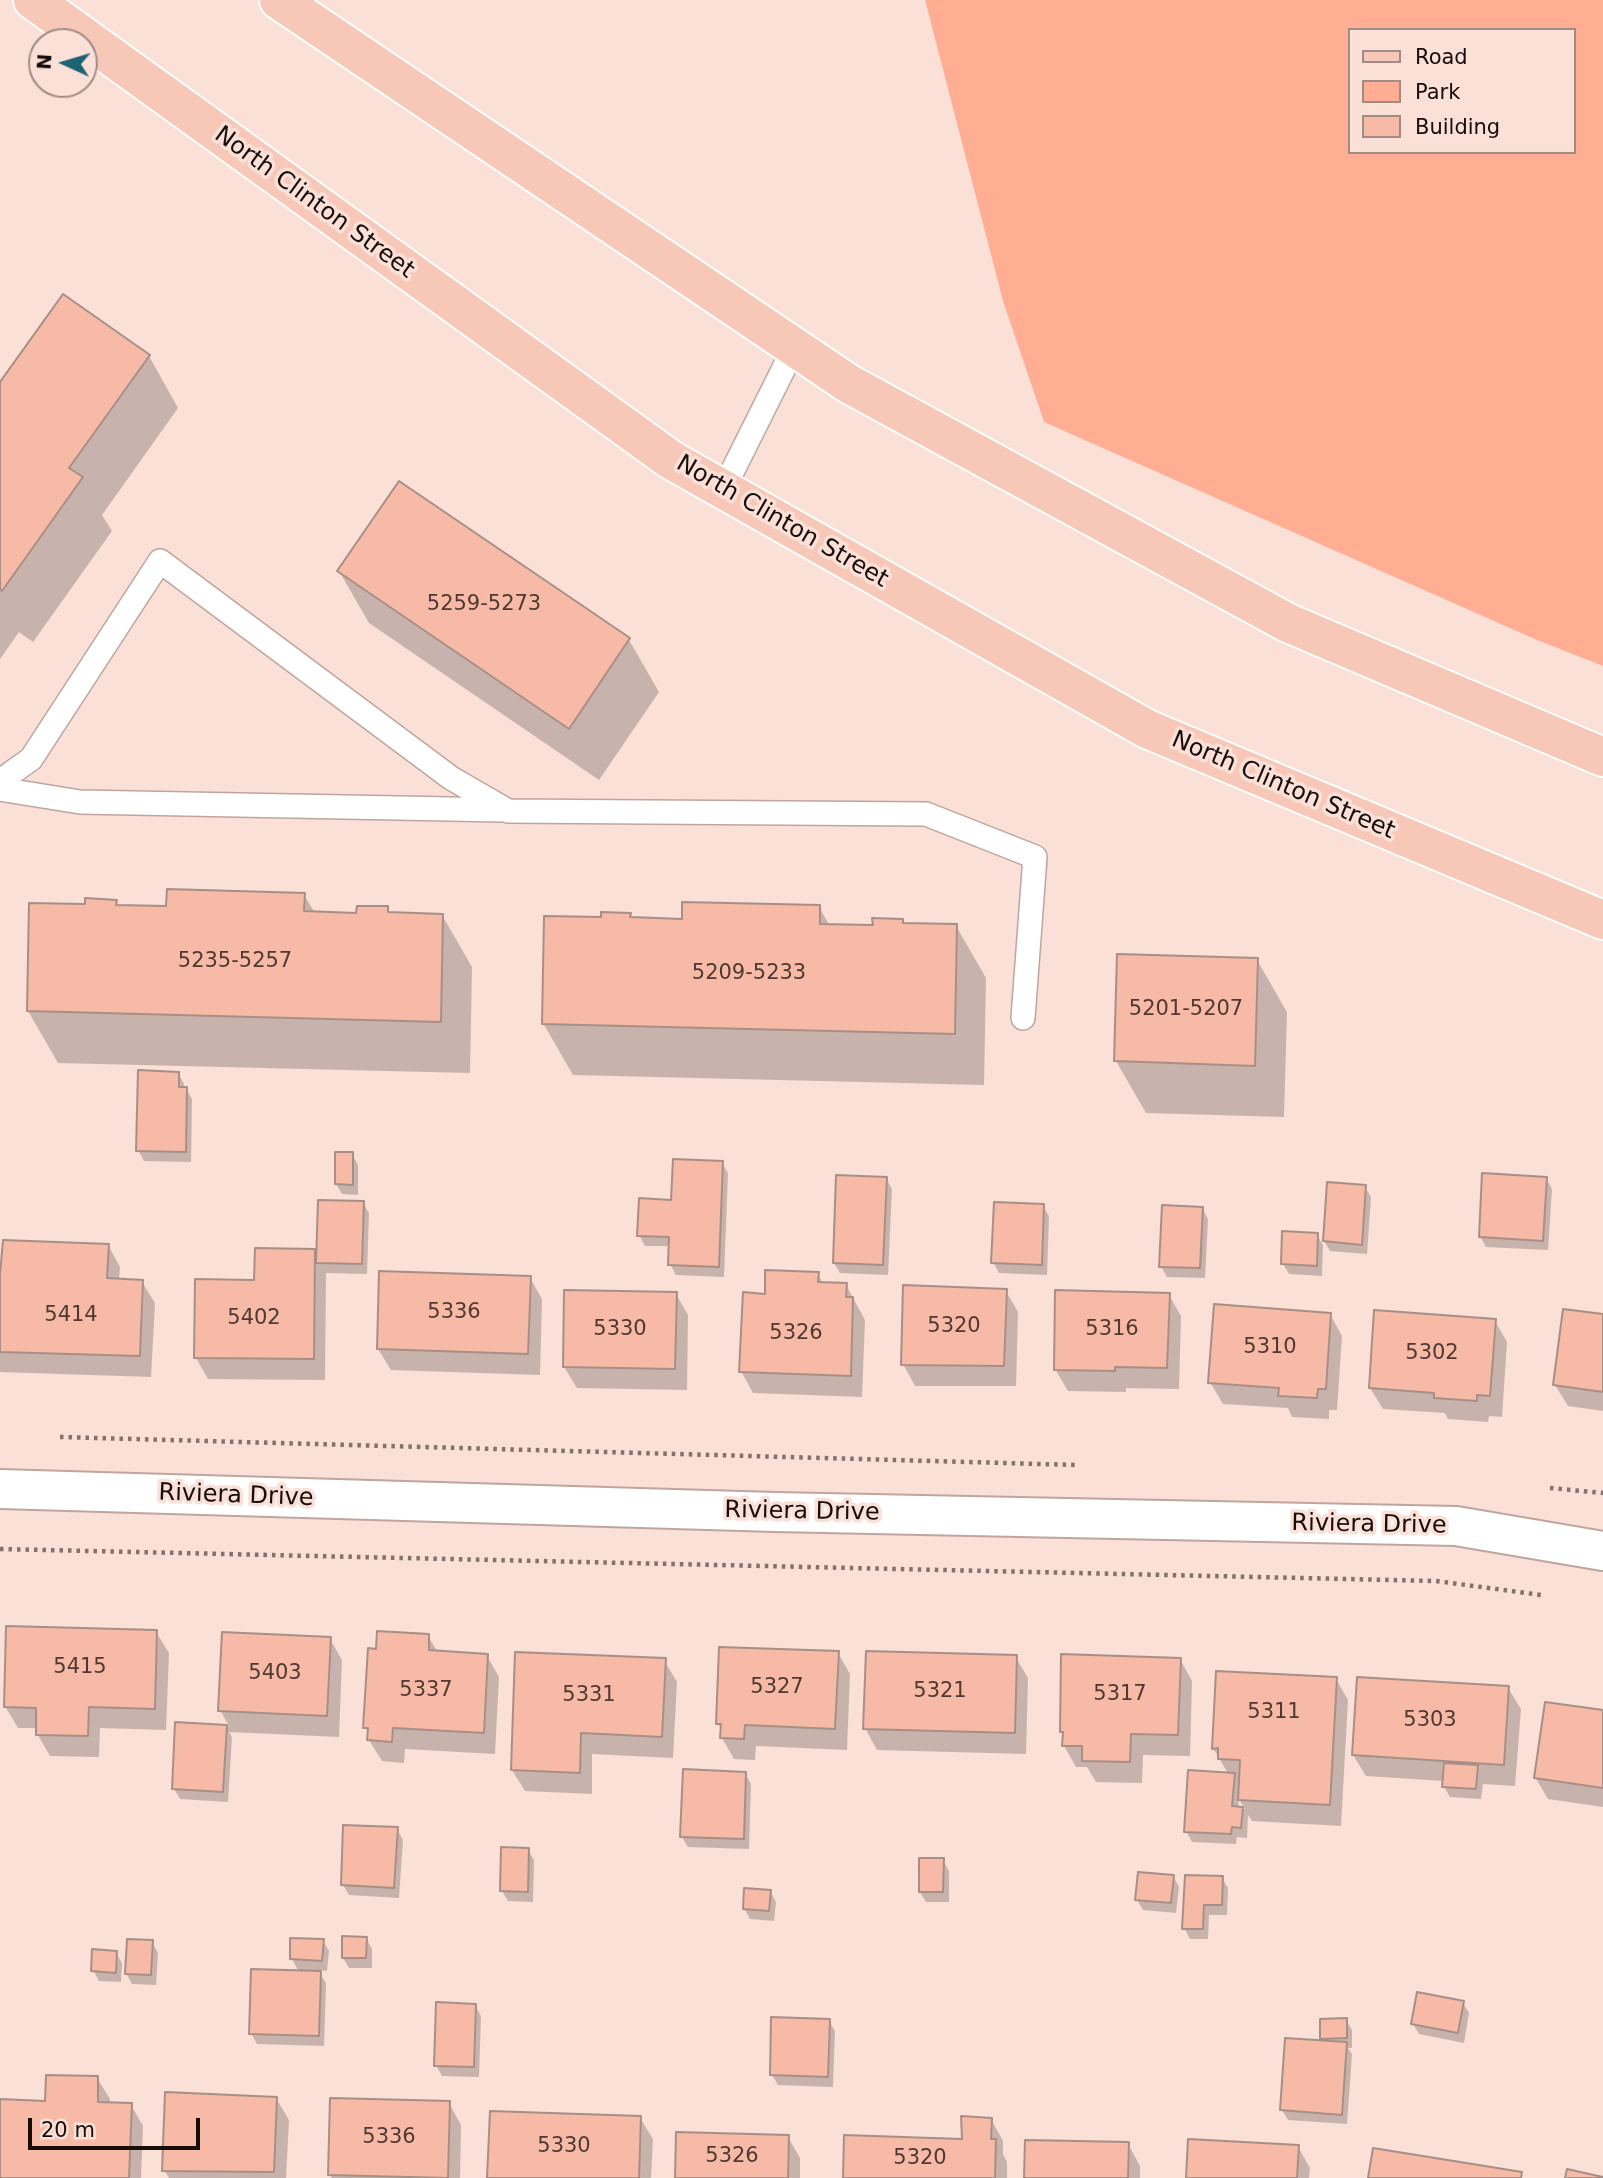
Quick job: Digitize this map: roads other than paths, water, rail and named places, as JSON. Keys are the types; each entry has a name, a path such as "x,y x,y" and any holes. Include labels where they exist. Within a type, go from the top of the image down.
{"main road":[{"name":"North Clinton Street","path":"33,0 671,460 1147,729 1603,920"},
{"path":"279,0 849,384 1288,623 1603,757"}],"street":[{"name":"Riviera Drive","path":"0,1489 775,1512 1455,1527 1603,1551"}],"lane":[{"path":"723,490 794,346"},
{"path":"0,781 31,759 160,561 451,778 508,811"},
{"path":"0,789 80,802 508,811 926,814 1035,857 1023,1018"}]}
